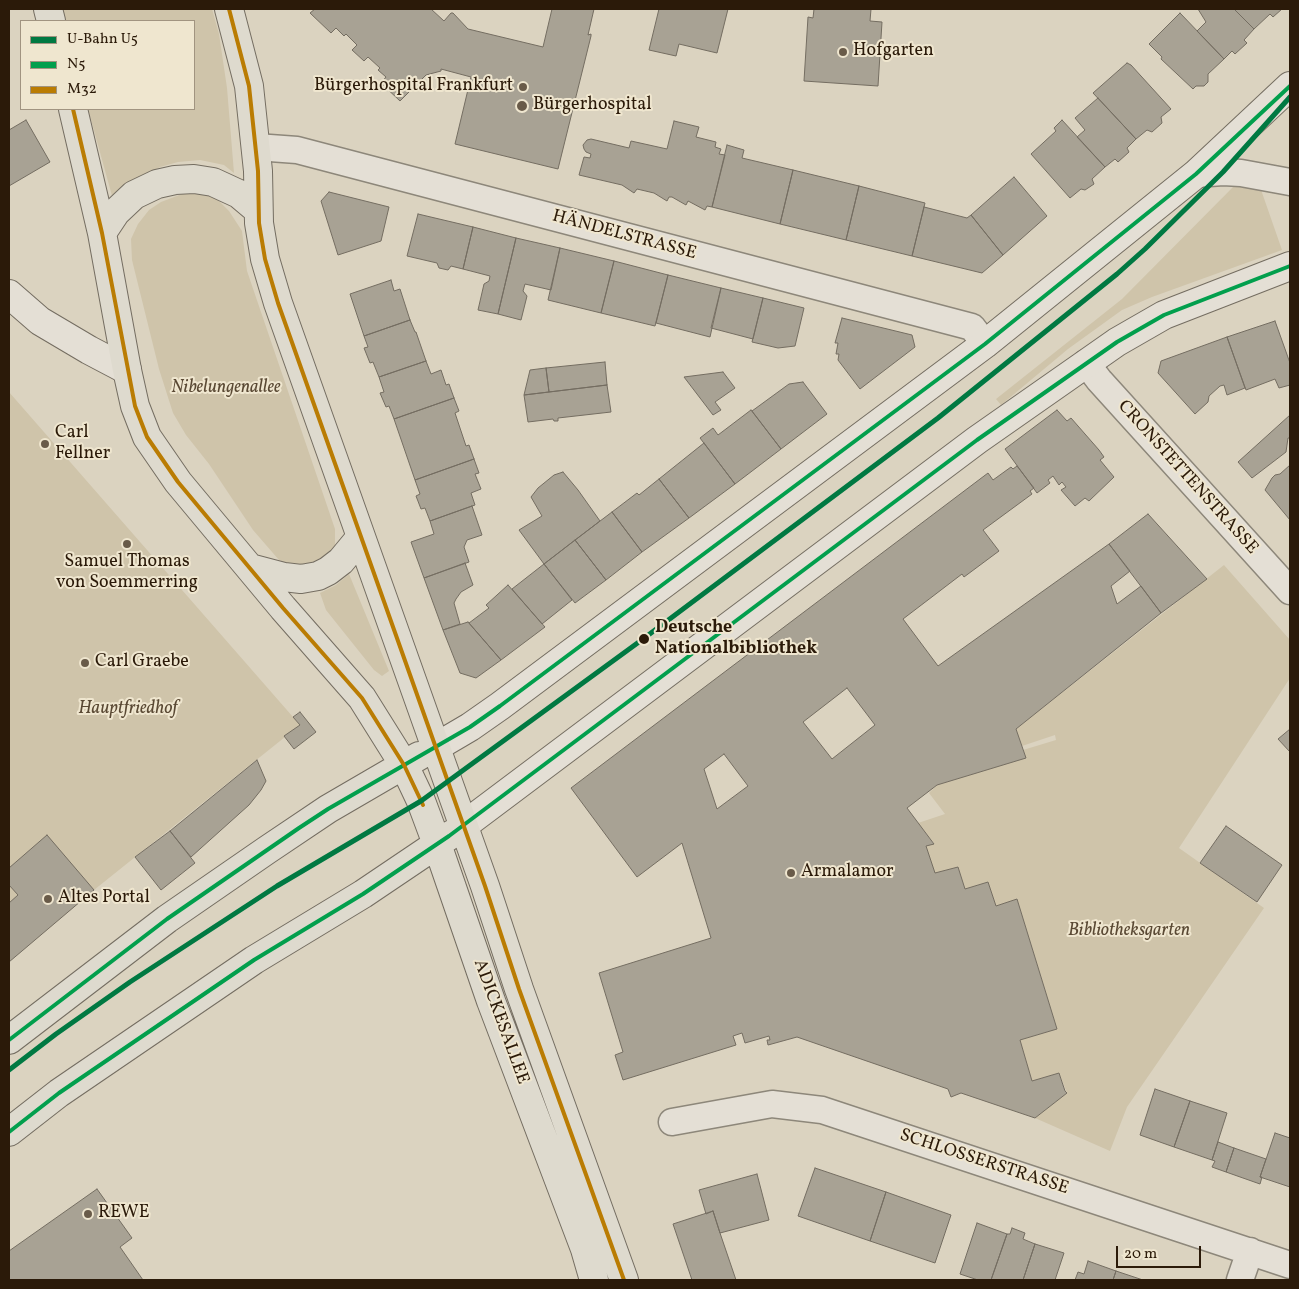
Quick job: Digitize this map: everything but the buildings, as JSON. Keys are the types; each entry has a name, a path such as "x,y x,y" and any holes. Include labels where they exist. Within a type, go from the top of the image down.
{"main road":[{"path":"229,9 249,86 256,147 258,210 265,259 278,303 360,538 436,747"},
{"path":"9,1040 175,914 307,823 470,727 500,706 985,344 1196,174 1290,86"},
{"path":"73,110 102,233 135,406 147,437 178,482 362,698 404,765"},
{"path":"102,233 116,212 134,195 157,184 175,180 194,179 213,182 239,194 258,210"},
{"path":"9,1132 59,1093 254,960 363,894 463,826 984,434 1117,342 1164,315 1290,266"},
{"path":"9,294 40,320 89,350 127,370"},
{"path":"250,568 284,577 302,579 318,576 341,561 360,538"},
{"name":"ADICKESALLEE","path":"436,747 519,989 624,1280"},
{"name":"ADICKESALLEE","path":"404,765 421,800 491,1001 585,1249 594,1280"}],"street":[{"name":"HÄNDELSTRASSE","path":"256,147 297,150 972,328 985,344"},
{"path":"1196,174 1241,173 1290,182"},
{"name":"CRONSTETTENSTRASSE","path":"1086,363 1098,380 1290,591"},
{"name":"SCHLOSSERSTRASSE","path":"672,1122 772,1104 822,1110 1290,1265"},
{"path":"1240,1280 1250,1251"}],"green space":[{"path":"60,9 212,9 219,34 227,88 234,173 224,165 200,160 178,162 160,167 137,180 114,203 88,110 195,110 195,20 63,20"},
{"path":"1236,184 1259,184 1282,250 1152,297 1122,310 1068,349 1001,405 996,399 1122,299"},
{"name":"Nibelungenallee","path":"198,192 216,198 229,211 242,231 247,271 335,529 335,545 329,556 319,564 293,566 279,560 253,530 209,464 186,435 173,413 159,369 132,260 131,239 138,224 149,210 161,202 182,194"},
{"name":"Hauptfriedhof","path":"9,392 300,725 94,890 9,962"},
{"name":"Bibliotheksgarten","path":"1224,565 1290,640 1290,678 1179,848 1264,908 1127,1107 1110,1151 1035,1118 1067,1093 1059,1073 1032,1081 1020,1040 1057,1029 1017,899 996,906 988,882 965,889 958,867 933,874 926,846 934,843 918,823 945,814 929,793 937,785 1025,758 1023,750 1056,740 1055,735 1022,746 1016,729"},
{"path":"349,574 389,671 382,676 374,670 326,610 320,593 336,585"}],"metro line":[{"name":"U5","path":"9,1070 130,982 277,886 421,801 643,639 938,418 1117,274 1145,249 1223,172 1290,97"}],"transit line":[{"name":"M32","path":"229,9 249,86 258,171 259,223 265,259 278,303 485,886 519,989 624,1280"},
{"name":"N5","path":"9,1040 167,919 299,828 328,809 470,727 500,706 985,344 1196,174 1290,86"},
{"name":"M32","path":"73,110 102,233 135,406 147,437 178,482 283,608 362,698 404,765 423,805"},
{"name":"N5","path":"9,1132 59,1093 254,960 363,894 449,836 977,440 1117,342 1164,315 1290,266"}],"place":[{"name":"Hofgarten","path":"843,52"},
{"name":"Bürgerhospital Frankfurt","path":"523,87"},
{"name":"Bürgerhospital","path":"522,106"},
{"name":"Carl Fellner","path":"45,444"},
{"name":"Samuel Thomas von Soemmerring","path":"127,544"},
{"name":"Deutsche Nationalbibliothek","path":"644,639"},
{"name":"Carl Graebe","path":"85,663"},
{"name":"Armalamor","path":"791,873"},
{"name":"Altes Portal","path":"48,899"},
{"name":"REWE","path":"88,1214"}]}
